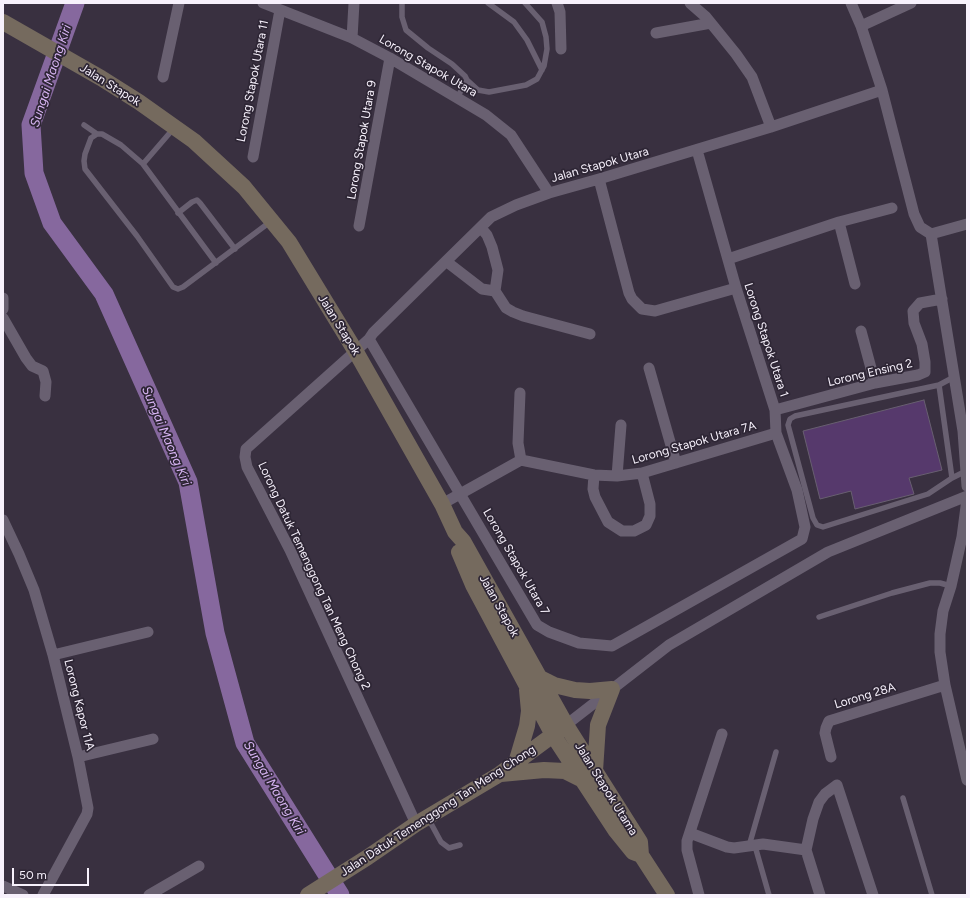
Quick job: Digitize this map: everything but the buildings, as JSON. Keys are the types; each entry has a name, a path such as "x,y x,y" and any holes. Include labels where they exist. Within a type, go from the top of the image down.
{"main road":[{"name":"Jalan Stapok","path":"8,25 101,78 139,102 194,142 244,187 272,220 289,242 356,352 442,504 455,532 463,541 566,725"},
{"path":"455,532 456,545 473,585 553,735 589,775"},
{"path":"516,763 524,740 529,711 527,686 521,674"},
{"path":"540,678 554,685 575,690 612,689 598,725 589,775"},
{"name":"Jalan Datuk Temenggong Tan Meng Chong","path":"308,895 422,821 500,774 566,725"},
{"name":"Jalan Stapok Utama","path":"566,725 589,775 640,842 641,855 667,895"},
{"path":"500,774 544,770 565,771 589,775"}],"street":[{"path":"163,77 179,3"},
{"name":"Lorong Stapok Utara","path":"263,3 352,38 390,58 486,115 511,135 549,193"},
{"path":"352,38 354,3"},
{"path":"557,3 560,12 561,49"},
{"path":"690,3 706,17 736,54 752,77 771,128"},
{"path":"851,3 861,26 882,90 914,214 920,227 931,234 963,431 967,486"},
{"path":"861,26 911,3"},
{"name":"Lorong Stapok Utara 11","path":"252,157 280,10"},
{"path":"656,33 711,23"},
{"name":"Lorong Stapok Utara 9","path":"359,226 390,58"},
{"name":"Jalan Stapok Utara","path":"369,339 373,333 447,262 491,217 516,204 771,128 882,90"},
{"name":"Lorong Stapok Utara 1","path":"697,150 736,288 775,410 776,433 797,490 805,527 802,538"},
{"path":"599,180 629,293 632,299 642,309 655,311 736,288"},
{"path":"728,258 839,222 892,208"},
{"path":"839,222 855,284"},
{"path":"931,234 967,224"},
{"path":"481,228 487,235 492,247 498,270 495,291 506,308 523,316 590,334"},
{"path":"447,262 482,289 495,291"},
{"path":"3,298 3,310"},
{"name":"Lorong Ensing 2","path":"775,410 875,383 918,375 924,372 926,362 922,344 914,323 913,311 920,303 942,299"},
{"path":"3,318 32,366 43,371 46,382 45,396"},
{"path":"861,331 875,383"},
{"name":"Lorong Datuk Temenggong Tan Meng Chong 2","path":"369,339 246,449 245,457 247,467 290,550 422,821"},
{"name":"Lorong Stapok Utara 7","path":"369,339 537,625 549,632 579,643 612,646 802,538"},
{"path":"649,368 676,463"},
{"path":"442,504 521,460 518,443 520,393"},
{"path":"617,476 621,425"},
{"name":"Lorong Stapok Utara 7A","path":"521,460 594,475 617,476 642,473 776,433"},
{"path":"594,475 593,489 595,497 608,522 622,531 634,531 646,525 650,516 650,504 642,473"},
{"path":"566,725 669,645 828,552 967,496"},
{"path":"967,499 964,538 943,611 940,634 940,652 945,685 967,780"},
{"name":"Lorong Kapor 11A","path":"3,520 34,590 78,757 88,808 87,814 43,895"},
{"path":"52,655 148,632"},
{"name":"Lorong 28A","path":"830,757 825,733 829,722 945,685"},
{"path":"699,895 687,850 687,841 722,734"},
{"path":"78,757 153,739"},
{"path":"820,895 806,850 813,819 819,802 825,794 837,786 873,895"},
{"path":"690,833 727,847 763,844 806,850"},
{"path":"149,895 199,866"},
{"path":"3,886 24,895"}],"lane":[{"path":"402,3 402,17 406,30 428,48 452,64 478,90 489,92 526,85 537,79 544,66 547,50 546,37 542,22 525,3"},
{"path":"488,3 514,22 527,40 542,70"},
{"path":"457,98 467,80"},
{"path":"84,125 97,134 102,134 121,145 143,164 216,263"},
{"path":"143,164 174,128"},
{"path":"97,134 91,138 85,154 85,169 137,236 173,287 178,289 183,288 272,220"},
{"path":"178,213 196,200 200,203 235,249"},
{"path":"954,376 939,385 795,416 790,419 788,425 813,518 817,525 823,527 928,494 952,478 966,471"},
{"path":"939,385 952,478"},
{"path":"819,617 892,593 930,583 940,583 951,586"},
{"path":"769,895 752,846 776,752"},
{"path":"903,798 932,895"},
{"path":"422,821 441,842 449,848 460,845"}],"waterway":[{"name":"Sungai Maong Kiri","path":"75,3 31,125 34,173 52,223 104,294 188,482 215,633 245,743 340,895"}]}
